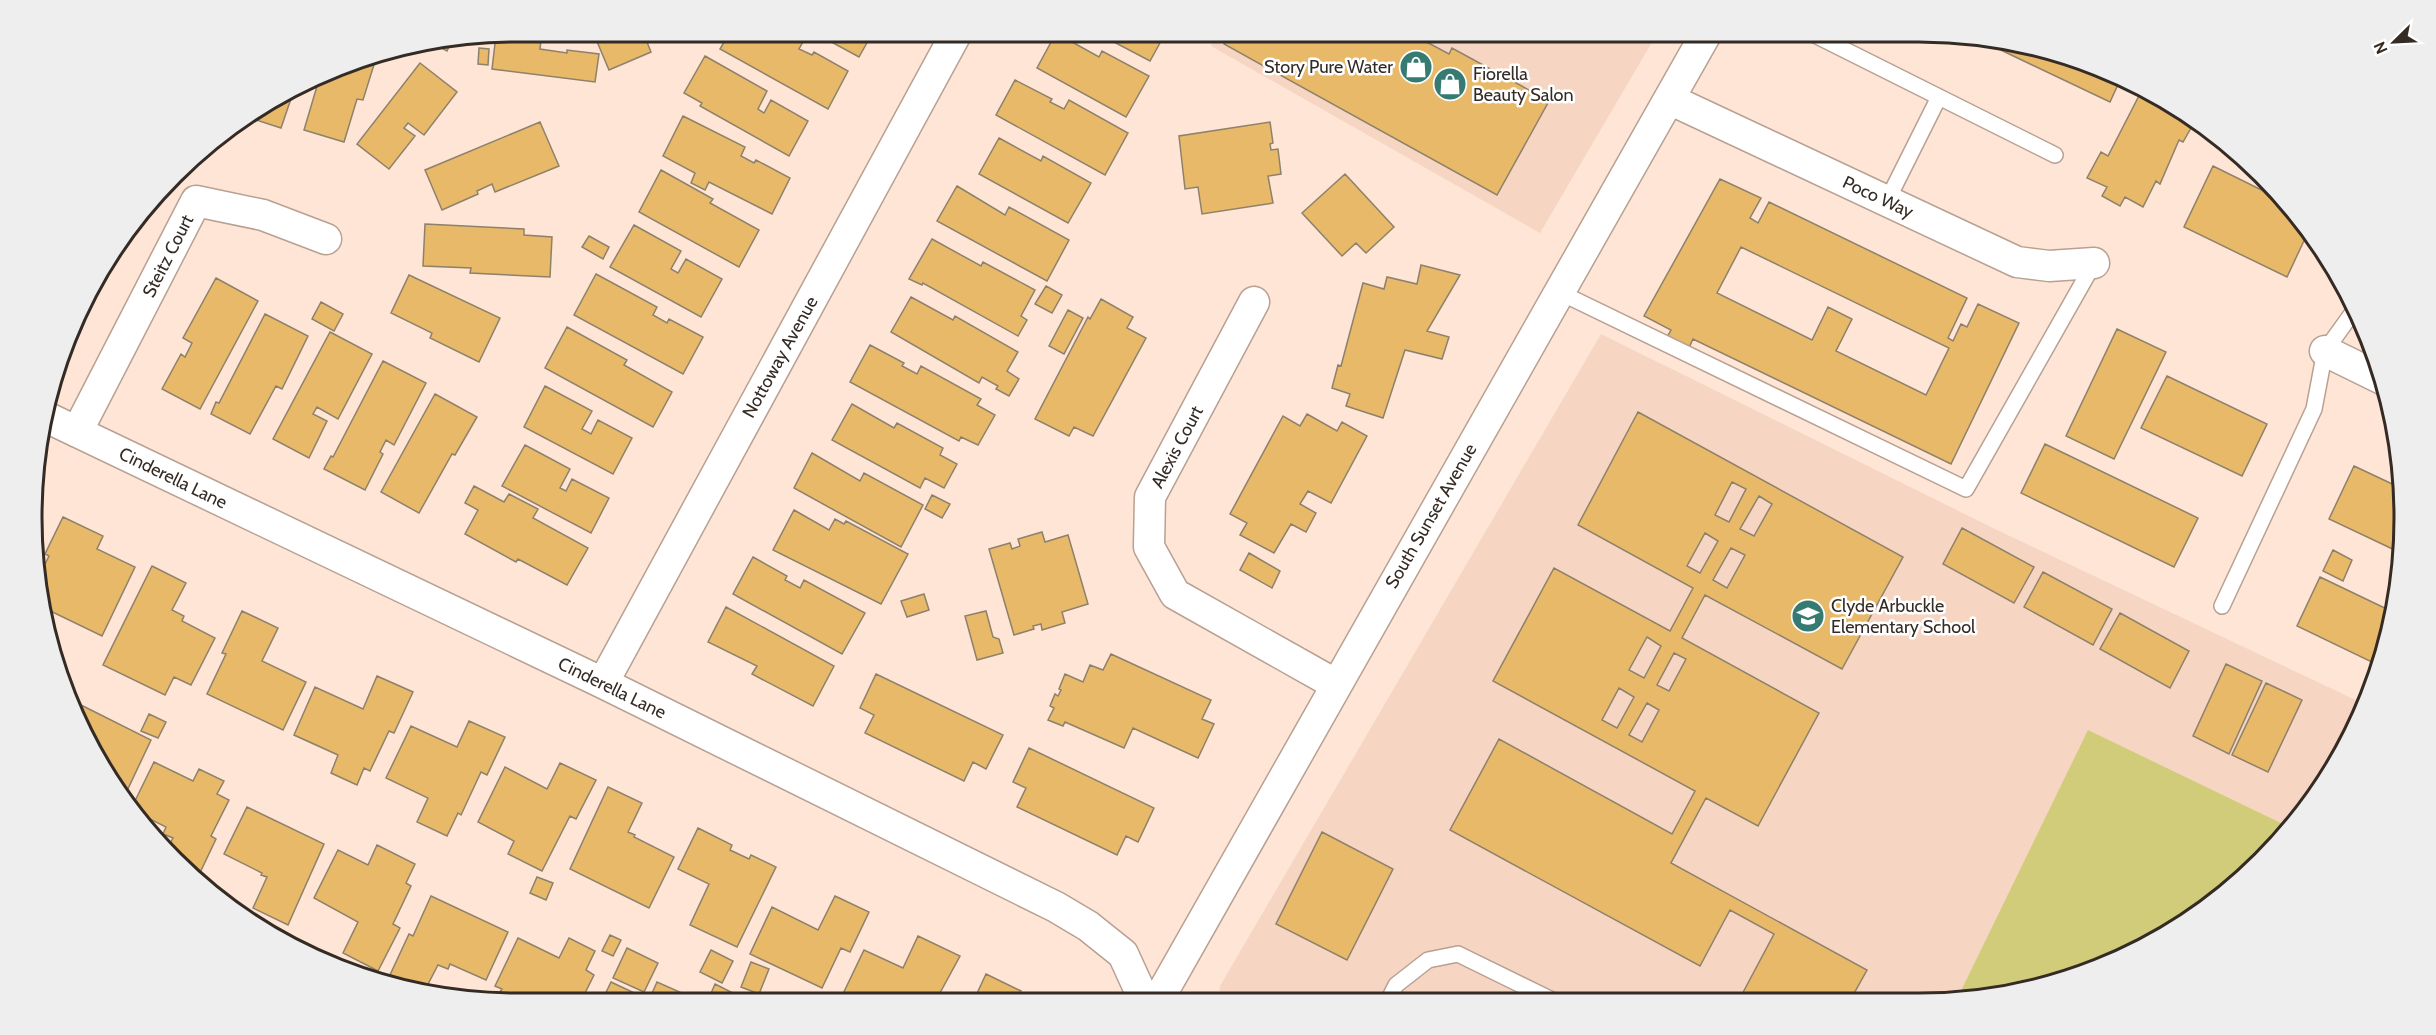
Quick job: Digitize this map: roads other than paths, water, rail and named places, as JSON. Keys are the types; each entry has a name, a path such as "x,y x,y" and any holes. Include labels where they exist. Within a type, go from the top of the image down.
{"street":[{"name":"Nottoway Avenue","path":"603,682 952,42"},
{"name":"South Sunset Avenue","path":"1162,993 1335,684 1701,42"},
{"name":"Poco Way","path":"1669,99 2017,261 2049,266 2094,263"},
{"name":"Steitz Court","path":"77,432 196,201 263,215 326,239"},
{"name":"Alexis Court","path":"1254,302 1150,496 1149,547 1175,594 1335,684"},
{"path":"2325,351 2372,375"},
{"name":"Cinderella Lane","path":"52,420 603,682 1056,907 1088,926 1123,954 1141,993"}],"lane":[{"path":"1829,42 2055,155"},
{"path":"1887,201 1939,97"},
{"path":"1559,292 1966,489 2094,263"},
{"path":"2222,606 2314,409 2325,351 2349,317"},
{"path":"1392,993 1396,985 1428,960 1458,954 1539,993"}],"place":[{"name":"Story Pure Water","path":"1416,67"},
{"name":"Fiorella Beauty Salon","path":"1450,84"},
{"name":"Clyde Arbuckle Elementary School","path":"1808,616"}]}
